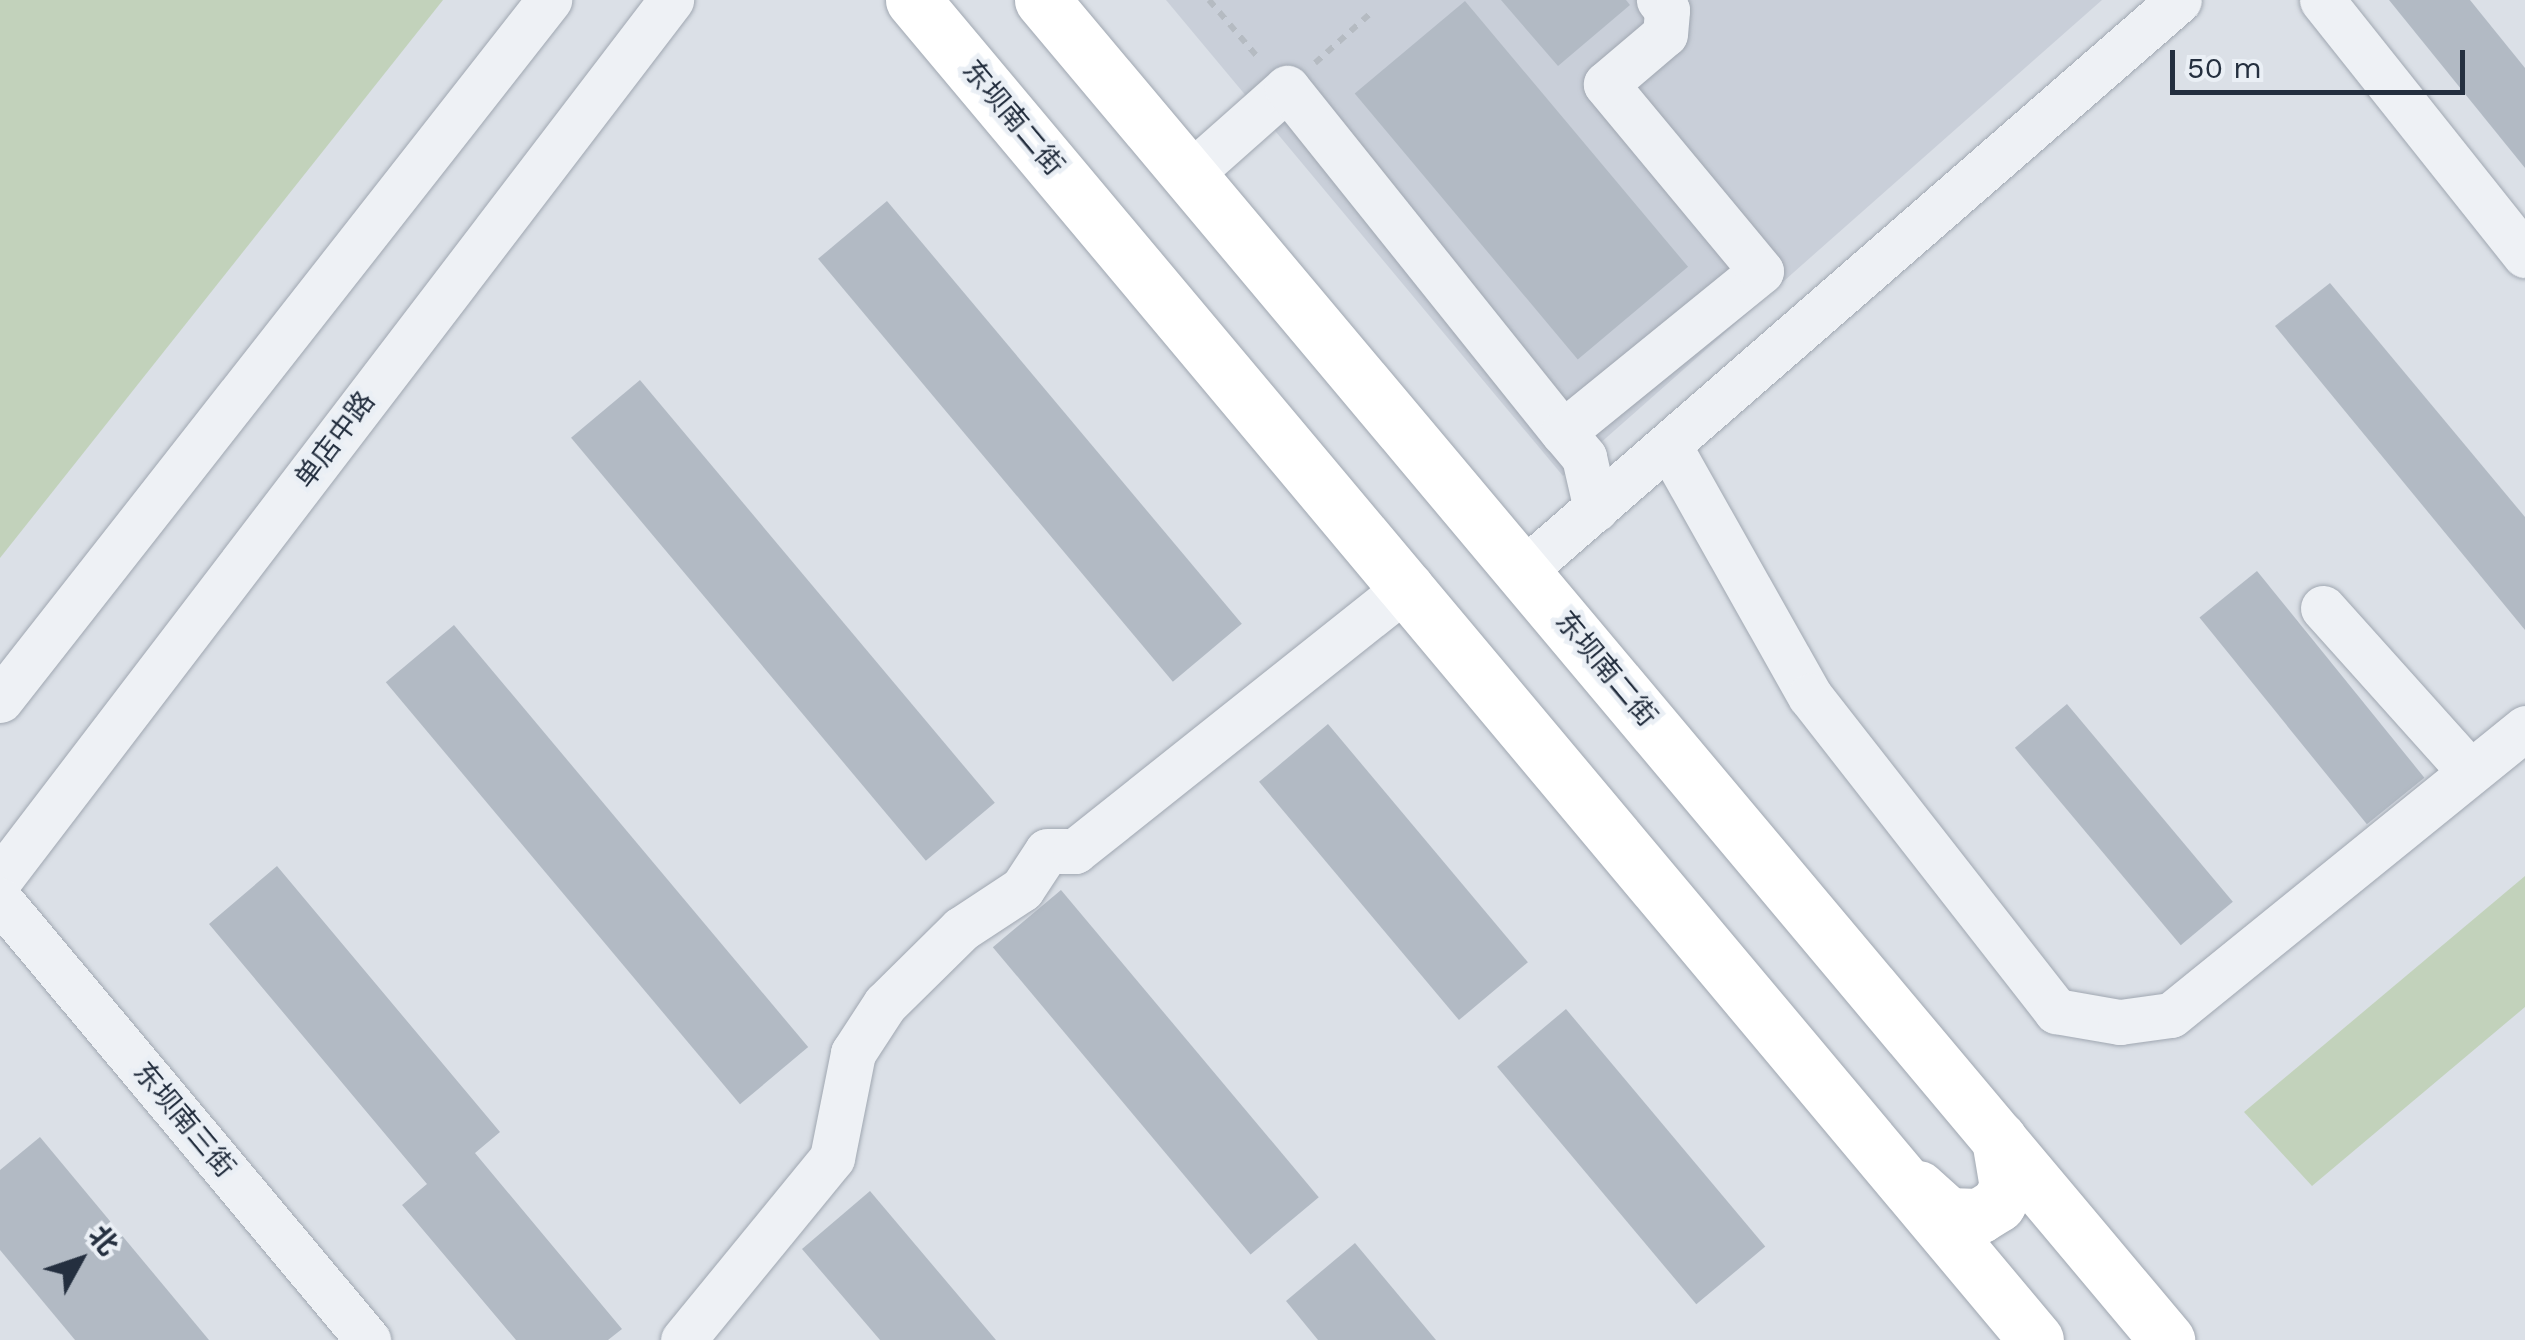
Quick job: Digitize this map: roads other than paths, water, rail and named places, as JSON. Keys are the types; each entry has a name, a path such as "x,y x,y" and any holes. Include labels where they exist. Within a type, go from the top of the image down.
{"main road":[{"name":"东坝南二街","path":"913,0 1410,585 1886,1160 2020,1334"},
{"name":"东坝南二街","path":"1042,0 2167,1340"},
{"path":"1886,1160 1948,1215 1978,1216 1998,1204 2007,1187 1999,1138"}],"street":[{"path":"0,700 549,0"},
{"name":"单店中路","path":"0,879 671,0"},
{"path":"1563,432 1761,271 1606,84 1665,34 1667,10 1659,0"},
{"path":"1524,570 2178,0"},
{"path":"2322,0 2525,255"},
{"path":"1190,175 1287,88 1584,457 1596,509"},
{"path":"1669,446 1810,696 2056,1011 2120,1022 2171,1015 2525,728"},
{"path":"684,1340 832,1158 852,1053 886,1004 961,930 1022,889 1047,851 1075,851 1410,585"},
{"path":"2323,608 2470,772"},
{"name":"东坝南三街","path":"0,900 368,1340"}]}
